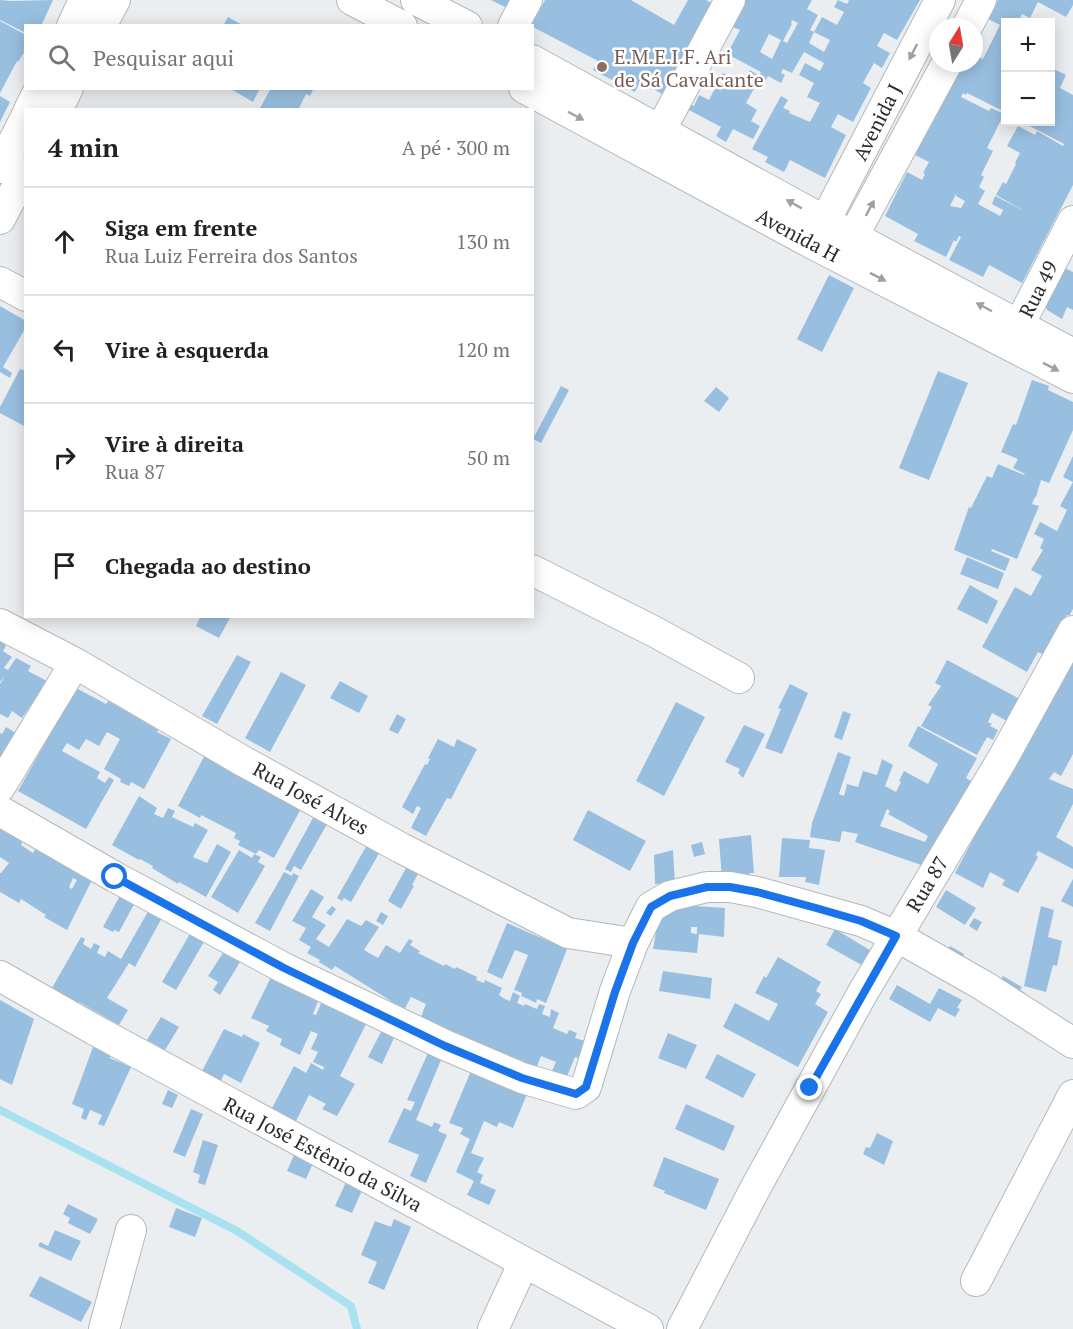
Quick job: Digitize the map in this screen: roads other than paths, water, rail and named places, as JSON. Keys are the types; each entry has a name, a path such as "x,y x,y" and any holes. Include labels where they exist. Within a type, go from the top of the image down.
{"street":[{"path":"73,24 84,0"},
{"path":"102,24 115,0"},
{"path":"352,0 398,24"},
{"path":"416,0 464,24"},
{"path":"514,24 526,0"},
{"path":"660,131 730,0"},
{"name":"Avenida J","path":"819,233 940,0"},
{"path":"972,18 981,0"},
{"name":"Avenida H","path":"534,61 660,131 819,233"},
{"name":"Avenida J","path":"847,248 942,72"},
{"path":"30,108 39,90"},
{"path":"58,108 67,90"},
{"name":"Avenida H","path":"528,90 819,233 1073,378"},
{"path":"0,168 24,121"},
{"path":"0,219 24,174"},
{"name":"Rua 49","path":"1019,325 1073,221"},
{"name":"Avenida H","path":"847,248 1019,325 1073,354"},
{"path":"0,282 24,295"},
{"path":"534,571 655,632 739,678"},
{"name":"Rua José Alves","path":"0,624 75,663 400,848 568,933 633,943"},
{"name":"Rua 87","path":"682,1329 756,1187 896,936 1003,758 1073,631"},
{"path":"0,787 75,663"},
{"path":"0,811 115,877 295,974 445,1046 522,1078 576,1094 586,1087 615,992 633,943 651,907 670,896 707,887 730,887 757,892 861,921 896,936 984,986 1073,1043"},
{"name":"Rua José Estênio da Silva","path":"0,976 93,1029 648,1329"},
{"path":"976,1281 1073,1095"},
{"path":"104,1329 130,1230"},
{"path":"493,1329 524,1262"}],"waterway":[{"path":"0,1110 237,1231 351,1306 357,1329"}],"place":[{"name":"E.M.E.I.F. Ari de Sá Cavalcante","path":"602,67"}]}
